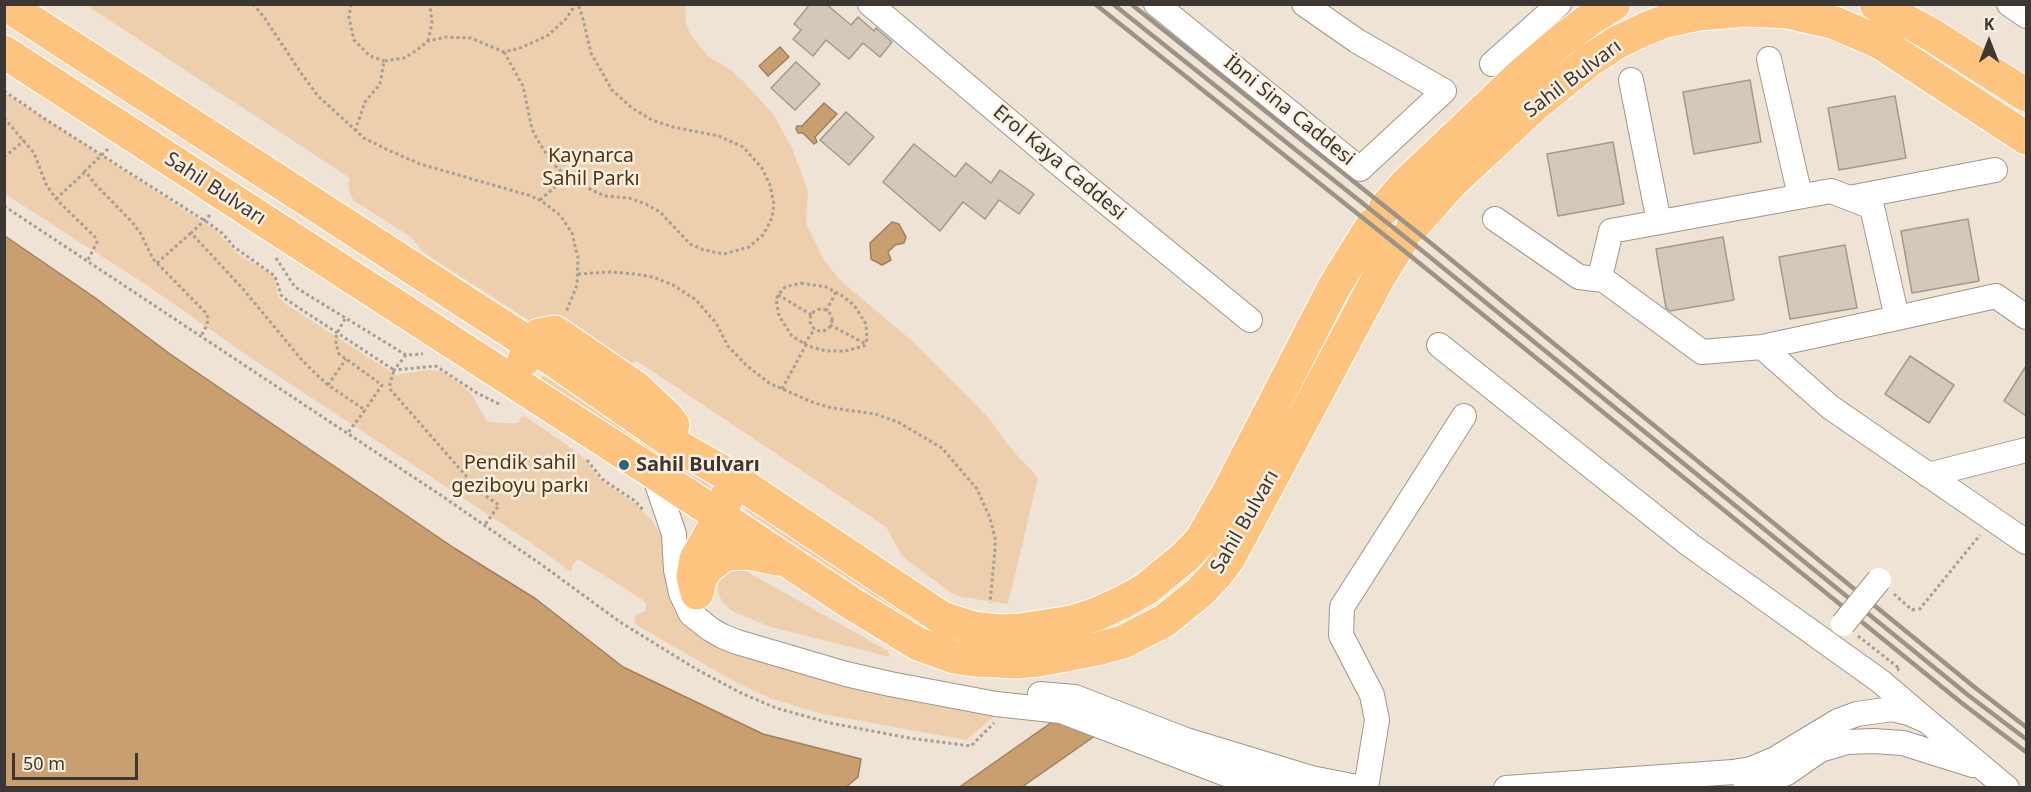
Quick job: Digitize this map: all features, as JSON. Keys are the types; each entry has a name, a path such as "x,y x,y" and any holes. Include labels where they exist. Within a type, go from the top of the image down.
{"highway":[{"name":"Sahil Bulvarı","path":"5,4 542,338 679,447 942,618 973,628 999,631 1072,622 1097,614 1146,589 1164,576 1201,540 1229,491 1334,287 1379,216 1406,184 1522,74 1562,40 1614,4"},
{"path":"1876,4 1917,16 2026,95"},
{"name":"Sahil Bulvarı","path":"4,52 511,395 652,472 785,561 918,644 954,657 990,661 1039,660 1096,650 1123,642 1147,631 1188,603 1216,575 1229,558 1379,277 1408,233 1450,184 1536,104 1589,61 1616,43 1663,22 1699,14 1747,10 1786,12 1836,23 1879,42 2026,138"},
{"path":"511,395 542,338"},
{"path":"697,593 693,577 696,559 720,517 727,495 716,469"},
{"path":"697,593 701,577 707,568 724,554 749,553 785,561"}],"street":[{"name":"Erol Kaya Caddesi","path":"870,4 1057,162 1250,320"},
{"name":"İbni Sina Caddesi","path":"1156,4 1360,169 1444,91 1357,41 1305,5"},
{"path":"1492,64 1559,4"},
{"path":"2009,4 2026,16"},
{"path":"1769,59 1800,196"},
{"path":"1632,80 1659,222"},
{"path":"1849,198 1995,170"},
{"path":"1898,318 1872,207 1831,191 1611,231 1600,277 1702,352 1762,347 1898,318 1996,296 2026,317"},
{"path":"1495,219 1579,277 1604,280"},
{"path":"1438,345 1690,544 1880,681 2007,788"},
{"path":"1762,347 1830,407 2026,542"},
{"path":"1141,732 1186,740 1311,778 1364,788 1377,720 1372,695 1341,635 1342,607 1464,416"},
{"path":"1928,475 2026,450"},
{"path":"652,472 674,534 676,570 681,593 691,614 710,629 737,642 846,674 996,704 1080,709"},
{"path":"1843,624 1879,580"},
{"path":"697,593 710,612 721,621 746,631 813,652 975,687 1006,692 1064,695 1080,709 1141,732 1226,774 1280,787"},
{"path":"1506,788 1684,782 1751,769 1775,759 1838,721 1857,714 1892,710 1909,713 1928,721"},
{"path":"1744,788 1787,773 1820,750 1847,742 1903,743 1984,768"}],"path":[{"path":"252,4 264,17 314,90 356,131 388,150 420,164 540,200 560,215 572,233 578,258 578,274 570,304 542,338"},
{"path":"351,4 349,18 354,40 364,52 384,61 404,58 428,41 446,37 463,36 504,52 526,93 528,111 537,139 550,160 566,177 604,196 637,200 654,208 666,217 686,240 700,249 724,254 733,253 749,247 763,235 772,218 774,204 770,185 762,168 743,147 719,136 673,127 652,120 632,108 612,90 591,53 580,9 576,4 566,20 547,36 520,48 504,52"},
{"path":"428,41 432,23 430,4"},
{"path":"356,131 365,102 380,84 384,61"},
{"path":"4,91 204,220 223,234 234,247 275,276 281,295 287,300 394,369 436,366 477,393 511,395"},
{"path":"4,118 25,140 37,158 46,183 56,199 95,237 97,242 88,260"},
{"path":"4,157 25,140"},
{"path":"56,199 114,143"},
{"path":"86,171 96,185 132,222 157,263 206,313 207,325 201,336"},
{"path":"540,200 566,177"},
{"path":"4,206 484,526 620,622 696,669 741,693 805,717 859,729 971,746 996,721"},
{"path":"157,263 216,210"},
{"path":"191,233 243,289 301,358 328,385 365,410"},
{"path":"578,274 610,272 645,275 682,290 704,308 728,346 763,379 812,402 832,408 875,414 898,422 942,448 977,489 993,527 995,550 990,603"},
{"path":"801,283 819,285 836,291 854,305 862,316 867,331 866,344 858,349 839,352 819,350 805,345 792,336 784,326 777,313 778,295 785,287 801,283"},
{"path":"826,311 836,291"},
{"path":"778,295 812,315"},
{"path":"817,310 826,311 831,317 830,326 824,330 815,328 811,322 812,315 817,310"},
{"path":"346,319 337,333 336,344 339,354 381,383 381,387"},
{"path":"830,326 866,344"},
{"path":"782,389 815,328"},
{"path":"406,355 394,369 390,389 480,492 499,505 484,526"},
{"path":"328,385 346,359"},
{"path":"347,434 381,387 390,386"},
{"path":"583,456 602,479 635,501 648,516"},
{"path":"1879,580 1912,610 1918,610 1993,520"},
{"path":"1843,624 1900,669"}],"green space":[{"name":"Kaynarca Sahil Parkı","path":"86,5 685,5 686,23 690,34 708,56 731,70 774,115 792,148 808,191 806,223 823,259 841,281 911,340 969,398 1038,478 1008,604 962,597 950,592 903,557 886,527 637,361 620,368 556,338 423,252 411,237 354,201 348,183 350,178"},
{"name":"Pendik sahil geziboyu parkı","path":"5,93 215,230 239,255 271,274 275,279 278,297 287,305 396,375 427,370 441,371 470,392 487,421 518,423 522,416 526,417 574,450 585,459 598,478 637,505 653,522 661,536 665,572 676,612 681,621 698,634 997,714 966,740 823,714 772,699 737,683 640,627 634,622 636,615 645,611 646,603 640,598 578,559 573,564 571,572 530,542 251,358 148,286 5,194"},
{"path":"542,376 653,447 702,475 711,492 538,384"},
{"path":"749,503 953,639 939,636 923,628 797,546 745,510"},
{"path":"737,566 888,651 890,657 771,627 732,611 722,602 718,592 718,578"}],"shaded area":[{"path":"780,47 789,57 768,76 759,66"},
{"path":"824,103 837,114 815,137 817,142 814,144 796,129 797,126 802,126"},
{"path":"892,222 899,224 906,237 904,243 895,245 888,252 891,260 882,265 871,259 870,243"},
{"path":"5,236 94,297 170,354 454,548 536,599 623,667 763,734 861,759 858,777 845,788 5,787"},
{"path":"1062,715 1102,731 1022,787 958,788"}],"building":[{"path":"810,4 826,4 851,25 858,17 874,31 876,28 892,42 880,57 863,43 849,59 826,40 813,56 793,39 801,30 794,24"},
{"path":"796,62 820,84 795,110 771,88"},
{"path":"1750,80 1761,142 1694,154 1683,92"},
{"path":"1895,96 1906,158 1839,170 1828,108"},
{"path":"846,112 874,137 849,165 820,140"},
{"path":"1613,142 1624,204 1558,216 1547,154"},
{"path":"914,144 955,177 966,163 991,183 1000,170 1034,194 1019,214 999,200 985,219 963,202 940,231 883,182"},
{"path":"1968,219 1979,281 1912,293 1901,231"},
{"path":"1723,237 1734,300 1670,311 1666,308 1656,249"},
{"path":"1845,245 1857,308 1790,319 1779,257"},
{"path":"1910,356 1954,385 1929,423 1885,394"},
{"path":"2026,366 2026,416 2004,401"}],"railway":[{"path":"1095,4 1413,258 1963,704 2026,752"},
{"path":"1113,4 1420,249 1968,695 2026,739"},
{"path":"1131,4 1427,240 2026,727"}],"place":[{"name":"Sahil Bulvarı","path":"624,465"}]}
